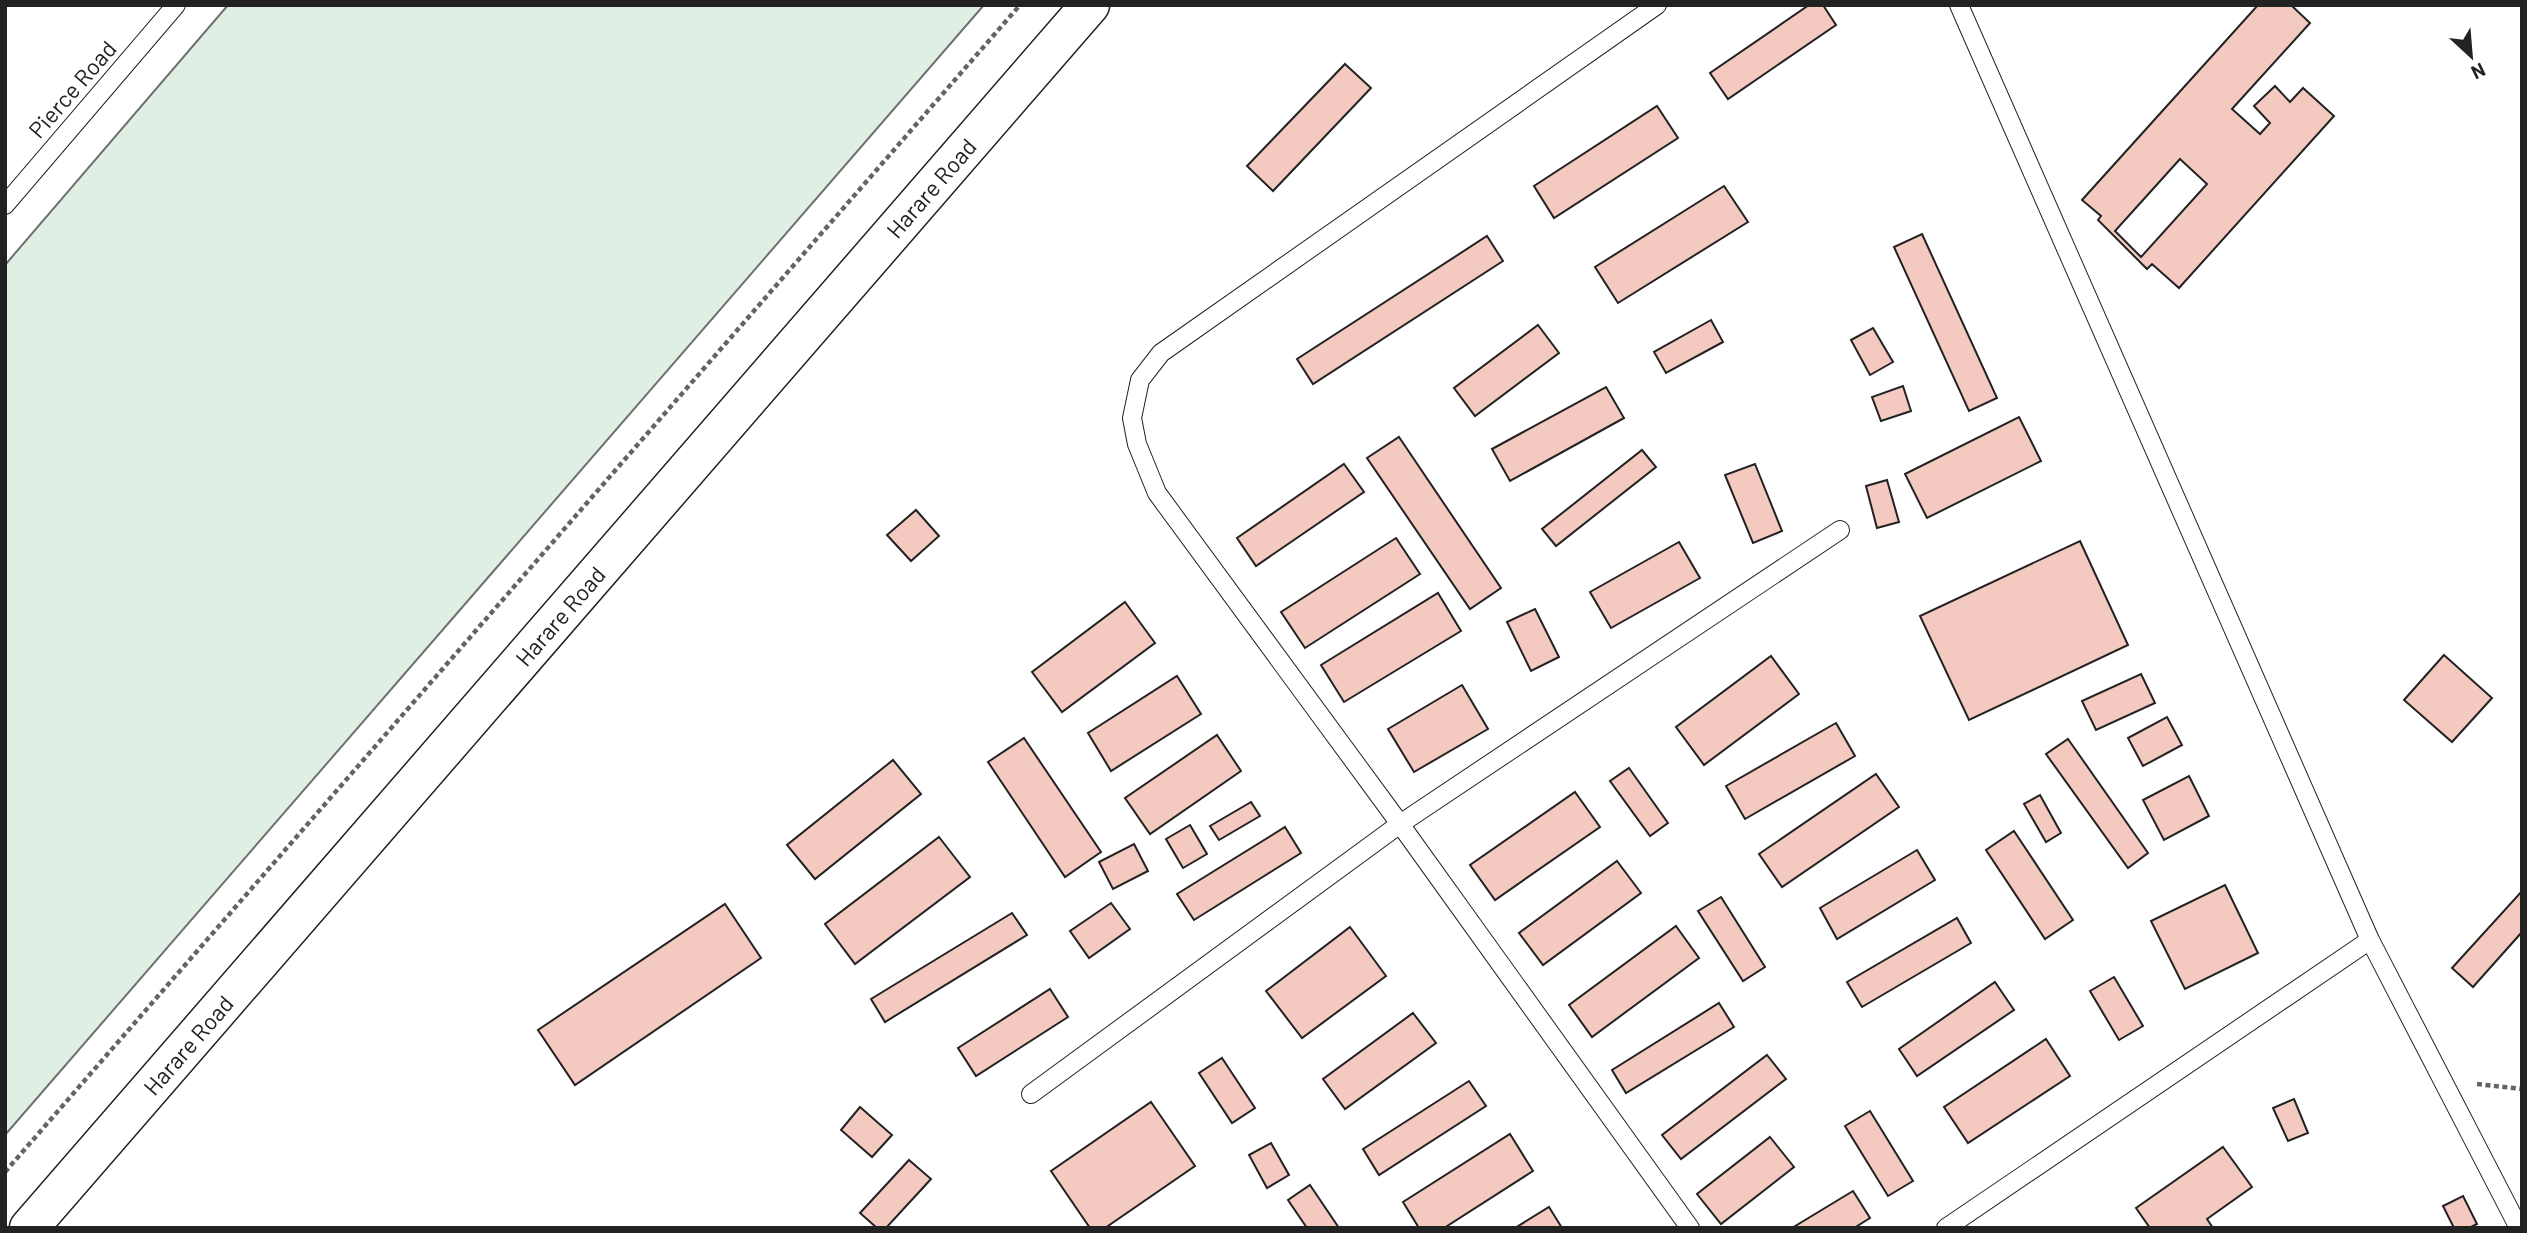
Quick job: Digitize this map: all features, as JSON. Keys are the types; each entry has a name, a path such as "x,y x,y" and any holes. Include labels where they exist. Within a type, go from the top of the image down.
{"highway":[{"name":"Harare Road","path":"29,1228 1090,5"}],"lane":[{"name":"Pierce Road","path":"5,205 176,5"},
{"path":"1657,5 1161,353 1140,380 1132,418 1137,444 1157,494 1400,824 1690,1228"},
{"path":"1959,5 2370,940 2519,1228"},
{"path":"1031,1094 1400,824 1840,530"},
{"path":"1946,1228 2370,940"}],"path":[{"path":"5,1172 1020,5"},
{"path":"2443,1080 2522,1089"}],"green space":[{"path":"228,5 984,5 5,1135 5,265"}],"building":[{"path":"1809,5 1823,5 1836,25 1728,99 1710,73"},
{"path":"2258,5 2291,5 2310,23 2232,109 2260,134 2270,123 2254,106 2275,86 2290,102 2303,88 2334,116 2179,288 2152,264 2147,269 2098,220 2101,216 2082,200","holes":["2180,159 2207,184 2141,257 2115,231"]},
{"path":"1345,64 1371,88 1273,191 1247,166"},
{"path":"1657,106 1678,138 1554,218 1534,186"},
{"path":"1724,186 1748,222 1618,303 1595,267"},
{"path":"1922,234 1997,398 1969,411 1894,247"},
{"path":"1487,236 1503,261 1313,384 1297,359"},
{"path":"1711,320 1723,342 1666,373 1654,352"},
{"path":"1538,325 1559,353 1475,416 1454,388"},
{"path":"1873,328 1893,362 1870,375 1851,340"},
{"path":"1903,386 1911,411 1881,421 1872,397"},
{"path":"1606,387 1624,418 1510,481 1492,449"},
{"path":"2019,417 2041,461 1927,518 1905,474"},
{"path":"1399,437 1501,588 1470,609 1367,458"},
{"path":"1642,450 1656,467 1556,546 1542,529"},
{"path":"1344,464 1364,492 1256,566 1237,538"},
{"path":"1755,464 1782,531 1753,543 1725,475"},
{"path":"1887,480 1899,522 1877,528 1866,486"},
{"path":"916,510 939,536 911,561 887,535"},
{"path":"1396,538 1420,574 1305,648 1281,612"},
{"path":"2080,541 2128,645 1969,720 1920,616"},
{"path":"1679,542 1700,578 1611,628 1590,592"},
{"path":"1438,593 1461,631 1344,702 1321,665"},
{"path":"1125,602 1155,643 1062,712 1032,672"},
{"path":"1535,609 1559,657 1531,671 1507,622"},
{"path":"2444,655 2492,698 2452,742 2404,700"},
{"path":"1771,656 1799,694 1704,765 1676,727"},
{"path":"2141,674 2155,703 2096,730 2082,701"},
{"path":"1177,676 1201,714 1111,771 1088,733"},
{"path":"1462,685 1488,729 1414,772 1388,729"},
{"path":"2167,717 2182,745 2143,766 2128,738"},
{"path":"1836,723 1855,756 1745,819 1726,786"},
{"path":"1217,735 1241,771 1150,834 1125,798"},
{"path":"1024,738 1101,852 1065,877 988,762"},
{"path":"2068,739 2148,853 2128,868 2046,754"},
{"path":"893,760 921,794 815,879 787,845"},
{"path":"1629,768 1668,823 1650,836 1610,781"},
{"path":"1876,774 1899,807 1782,887 1759,854"},
{"path":"2189,776 2209,816 2164,840 2143,800"},
{"path":"1575,792 1600,827 1495,900 1470,865"},
{"path":"2040,795 2061,833 2046,842 2024,804"},
{"path":"1251,802 1260,816 1219,840 1210,826"},
{"path":"1190,825 1207,854 1183,868 1166,839"},
{"path":"1285,827 1301,853 1194,920 1177,894"},
{"path":"2014,831 2073,920 2045,939 1986,850"},
{"path":"939,837 970,877 855,964 825,924"},
{"path":"1134,844 1148,871 1113,889 1099,862"},
{"path":"1917,850 1935,880 1837,939 1820,908"},
{"path":"1617,861 1641,893 1543,965 1519,933"},
{"path":"2225,885 2258,953 2185,989 2151,921"},
{"path":"2522,891 2522,932 2473,987 2452,968"},
{"path":"1721,897 1765,967 1743,981 1698,911"},
{"path":"1111,903 1130,929 1089,958 1070,931"},
{"path":"725,904 761,958 575,1085 538,1030"},
{"path":"1012,913 1027,935 885,1022 871,999"},
{"path":"1957,918 1971,943 1862,1007 1847,982"},
{"path":"1676,926 1699,958 1592,1037 1569,1005"},
{"path":"1350,927 1386,976 1302,1038 1266,991"},
{"path":"2114,977 2143,1026 2119,1040 2090,991"},
{"path":"1995,982 2014,1010 1917,1076 1899,1049"},
{"path":"1050,989 1068,1017 976,1076 958,1048"},
{"path":"1719,1003 1734,1027 1626,1093 1612,1070"},
{"path":"1413,1013 1436,1043 1345,1109 1323,1079"},
{"path":"2046,1039 2070,1076 1968,1143 1944,1107"},
{"path":"1767,1055 1786,1079 1681,1159 1662,1135"},
{"path":"1222,1058 1255,1108 1232,1123 1199,1073"},
{"path":"1469,1081 1486,1106 1379,1175 1363,1149"},
{"path":"2294,1099 2308,1133 2288,1141 2273,1108"},
{"path":"1151,1102 1195,1166 1105,1228 1090,1228 1051,1171"},
{"path":"860,1107 892,1135 872,1157 841,1130"},
{"path":"1870,1111 1913,1181 1888,1196 1845,1126"},
{"path":"1510,1134 1533,1171 1444,1228 1419,1228 1403,1202"},
{"path":"1770,1137 1794,1167 1721,1224 1697,1194"},
{"path":"1271,1143 1289,1175 1267,1188 1249,1155"},
{"path":"2223,1147 2252,1187 2207,1219 2213,1228 2150,1228 2136,1208"},
{"path":"909,1160 931,1179 886,1228 877,1228 860,1213"},
{"path":"1310,1185 1339,1228 1307,1228 1288,1200"},
{"path":"1853,1191 1870,1218 1854,1228 1792,1228"},
{"path":"2463,1196 2477,1224 2469,1228 2454,1228 2443,1206"},
{"path":"1549,1207 1562,1228 1515,1228"}]}
